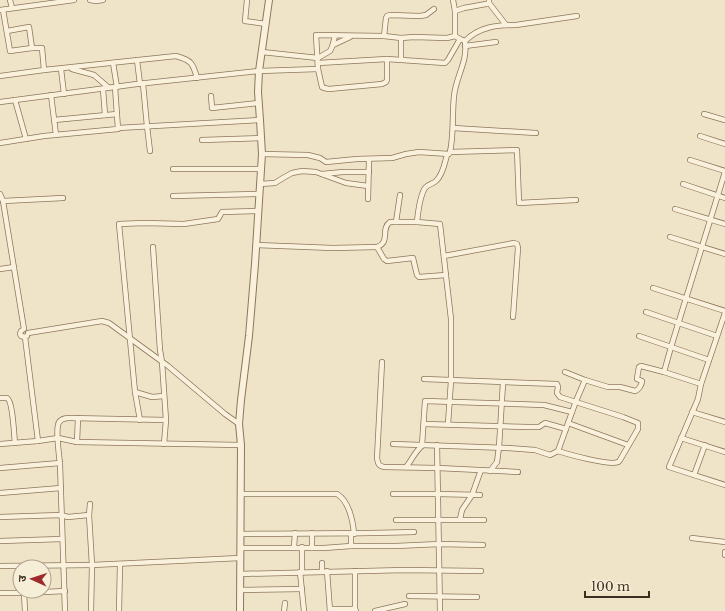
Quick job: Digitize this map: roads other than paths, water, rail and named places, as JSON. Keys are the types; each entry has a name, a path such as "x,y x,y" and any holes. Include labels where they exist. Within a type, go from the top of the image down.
{"street":[{"path":"10,0 12,8"},
{"path":"44,70 42,48 10,51 1,10 74,0"},
{"path":"90,0 103,0"},
{"path":"247,0 245,21 266,24"},
{"path":"240,611 241,445 239,424 249,336 262,154 258,92 259,71 269,0"},
{"path":"453,0 455,10 455,36"},
{"path":"455,10 486,4 489,1 506,25"},
{"path":"384,36 387,16 420,16 434,9"},
{"path":"262,52 318,60 387,58 446,62 471,35 485,28 577,16"},
{"path":"6,31 29,27 32,48"},
{"path":"387,58 387,80 382,84 329,89 324,88 322,87 318,69 316,35 384,36 401,38 447,38 455,36"},
{"path":"318,60 330,51 335,36"},
{"path":"333,44 352,36"},
{"path":"455,36 463,42 496,42"},
{"path":"401,38 401,59"},
{"path":"417,222 423,192 426,186 437,180 449,153 453,128 454,96 465,59 463,42"},
{"path":"0,76 176,56 191,62 197,78"},
{"path":"138,60 150,151"},
{"path":"113,63 118,128"},
{"path":"61,68 64,94"},
{"path":"68,68 94,75 109,88"},
{"path":"0,102 259,71 318,69"},
{"path":"104,89 105,116"},
{"path":"51,96 56,134"},
{"path":"211,96 212,108 259,103"},
{"path":"15,100 26,138"},
{"path":"54,120 117,114"},
{"path":"704,114 725,120"},
{"path":"0,143 56,134 118,128 260,120"},
{"path":"453,128 536,133"},
{"path":"700,136 725,144"},
{"path":"202,140 261,138"},
{"path":"262,154 308,155 320,158 326,162 369,158 392,158 419,152 449,153 518,150 520,203 576,200"},
{"path":"368,199 369,158"},
{"path":"664,372 725,172 690,160"},
{"path":"172,169 261,169"},
{"path":"260,184 275,184 287,175 297,172 309,172 320,174 346,183 368,186"},
{"path":"320,174 369,172"},
{"path":"683,184 725,198"},
{"path":"173,196 259,194"},
{"path":"396,222 400,195"},
{"path":"28,333 27,330 24,329 1,197 63,198"},
{"path":"675,209 725,224"},
{"path":"140,420 135,392 119,224 184,224 218,219 222,212 258,211"},
{"path":"256,245 377,248 384,242 386,226 390,222 440,224 451,319 450,402 448,424"},
{"path":"670,237 725,254"},
{"path":"444,256 514,243 517,244 518,248 513,317"},
{"path":"153,247 166,420 164,444"},
{"path":"377,248 387,261 413,258 417,275 419,277 446,274"},
{"path":"0,269 14,267"},
{"path":"653,288 725,312 701,384 698,399 669,467 725,485"},
{"path":"646,312 717,336"},
{"path":"38,441 25,337 28,333 102,321 109,322 162,362 239,424"},
{"path":"24,329 20,334 21,336 25,337"},
{"path":"639,336 709,360"},
{"path":"382,362 377,458 380,466 518,472"},
{"path":"565,372 608,387 620,387 637,391 642,382 637,378 640,366 701,384"},
{"path":"424,380 557,384 558,396 560,397 576,401 638,423 638,429 620,460 616,463 580,458 558,451"},
{"path":"393,444 500,447 535,450 550,455 558,451 585,380"},
{"path":"490,471 496,462 500,447 503,383"},
{"path":"135,392 152,397 164,396"},
{"path":"0,398 6,398 9,400 11,406 15,443"},
{"path":"406,467 416,451 423,445 425,401 544,405 572,412"},
{"path":"692,412 725,422"},
{"path":"66,611 58,438 59,422 65,418 166,420"},
{"path":"77,442 78,418"},
{"path":"424,424 539,427 545,423 566,429"},
{"path":"568,423 628,445"},
{"path":"0,444 58,438 77,442 241,445"},
{"path":"681,438 725,452"},
{"path":"437,445 440,544 440,611"},
{"path":"694,475 705,446"},
{"path":"0,468 60,463"},
{"path":"460,520 463,507 472,494 481,470"},
{"path":"0,493 60,488"},
{"path":"241,494 337,494 343,499 351,516 351,546"},
{"path":"393,494 480,495"},
{"path":"90,504 89,515 92,565 91,611"},
{"path":"0,517 61,515 68,517 89,515"},
{"path":"396,520 484,520"},
{"path":"240,534 352,534 414,532"},
{"path":"294,547 295,533"},
{"path":"312,533 312,548"},
{"path":"692,538 725,542"},
{"path":"0,541 62,539"},
{"path":"240,548 324,548 440,544 483,545"},
{"path":"302,547 301,572 304,611"},
{"path":"0,566 92,565 240,558"},
{"path":"322,563 330,610 356,610 355,571"},
{"path":"119,611 120,564"},
{"path":"240,574 324,571 481,570"},
{"path":"240,590 302,590"},
{"path":"52,592 65,591"},
{"path":"0,593 12,593"},
{"path":"410,596 477,597"},
{"path":"24,599 25,611"},
{"path":"284,611 285,603"},
{"path":"375,611 405,604"}]}
